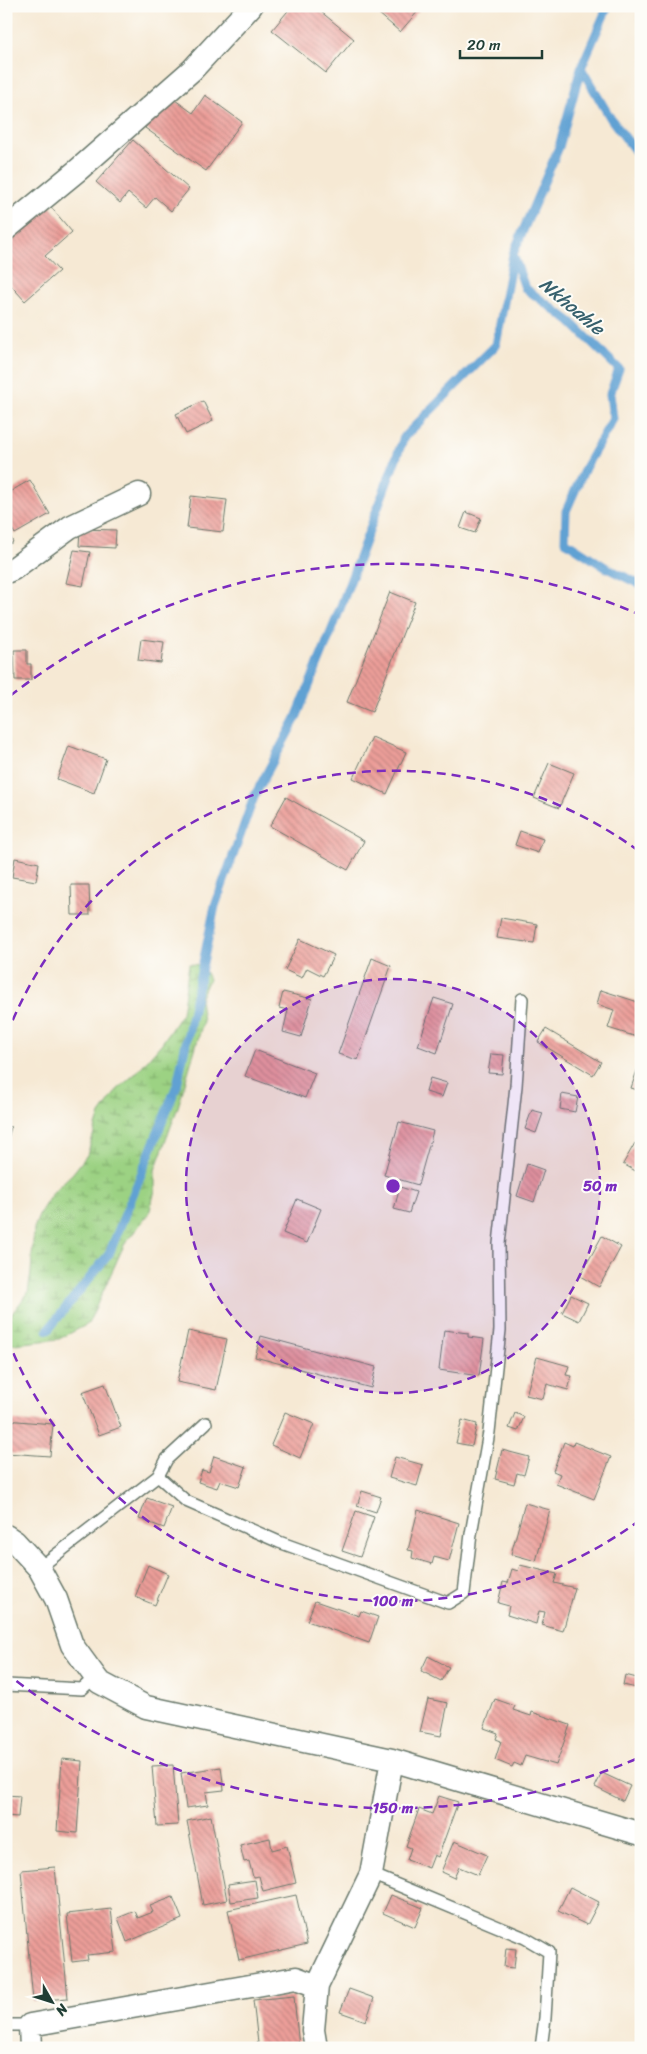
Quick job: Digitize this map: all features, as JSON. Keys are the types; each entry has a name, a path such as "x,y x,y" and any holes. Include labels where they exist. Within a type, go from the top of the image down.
{"street":[{"path":"6,229 78,170 192,70 251,6"},
{"path":"6,572 13,569 70,527 139,494"},
{"path":"6,1536 15,1542 39,1568 56,1599 72,1645 94,1677 99,1682 146,1707 392,1760 641,1834"},
{"path":"316,2048 313,2030 317,1986 371,1874 392,1760"},
{"path":"31,2048 30,2025 296,1978 317,1986"}],"lane":[{"path":"158,1476 186,1501 279,1542 448,1604 464,1592 471,1534 489,1432 500,1330 499,1244 516,1086 522,999"},
{"path":"39,1568 158,1476 167,1458 206,1423"},
{"path":"6,1685 82,1689 94,1677"},
{"path":"371,1874 525,1938 548,1952 545,2018 541,2048"},
{"path":"6,2025 30,2025"}],"green space":[{"path":"189,964 202,965 209,979 200,999 203,1022 178,1107 155,1170 155,1190 149,1214 125,1243 88,1324 59,1339 6,1345 6,1321 28,1293 34,1228 41,1211 53,1192 73,1173 87,1155 100,1114 118,1089 136,1073 162,1043 182,1013"}],"building":[{"path":"292,6 304,6 308,9 310,6 314,6 354,39 326,73 272,30"},
{"path":"370,6 415,6 419,10 400,32"},
{"path":"168,95 193,113 205,95 242,122 206,171 145,128"},
{"path":"133,140 189,189 171,211 155,197 146,208 128,193 120,203 96,182"},
{"path":"50,206 72,232 45,256 59,271 25,301 6,280 6,244"},
{"path":"203,401 213,421 186,434 176,414"},
{"path":"30,480 50,514 15,534 6,519 6,494"},
{"path":"191,496 227,500 223,532 187,528"},
{"path":"466,512 481,518 475,533 460,528"},
{"path":"6,529 13,542 6,546"},
{"path":"80,529 116,530 115,548 79,546"},
{"path":"74,550 90,552 83,586 66,583"},
{"path":"390,592 415,602 372,712 347,702"},
{"path":"141,639 164,642 161,663 138,660"},
{"path":"14,650 27,650 27,664 31,664 31,680 15,680"},
{"path":"372,737 406,752 387,794 353,778"},
{"path":"69,746 106,759 94,793 57,779"},
{"path":"549,763 574,773 559,808 534,798"},
{"path":"286,797 364,841 348,870 270,826"},
{"path":"520,831 543,839 538,853 515,845"},
{"path":"15,858 39,863 36,881 12,877"},
{"path":"71,885 89,885 90,915 72,915"},
{"path":"501,918 537,924 534,943 497,938"},
{"path":"300,939 334,955 323,976 307,968 302,978 285,970"},
{"path":"372,958 391,966 358,1060 338,1054"},
{"path":"601,990 641,1003 641,1023 637,1037 608,1028 614,1010 597,1004"},
{"path":"283,992 312,999 301,1037 283,1032 288,1010 279,1008"},
{"path":"434,998 453,1004 437,1053 418,1046"},
{"path":"546,1029 601,1062 593,1075 538,1042"},
{"path":"255,1050 315,1073 305,1098 245,1076"},
{"path":"491,1054 504,1055 502,1074 488,1073"},
{"path":"641,1062 641,1091 631,1088"},
{"path":"430,1078 447,1083 442,1097 426,1092"},
{"path":"562,1094 578,1097 575,1112 560,1109"},
{"path":"532,1110 543,1113 536,1133 525,1129"},
{"path":"399,1122 433,1131 418,1185 384,1175"},
{"path":"6,1126 11,1127 7,1143 6,1143"},
{"path":"635,1143 641,1146 641,1174 623,1164"},
{"path":"527,1164 544,1170 534,1202 517,1196"},
{"path":"400,1187 416,1192 409,1213 394,1209"},
{"path":"297,1199 321,1209 307,1243 283,1233"},
{"path":"602,1236 621,1247 599,1287 580,1276"},
{"path":"571,1295 588,1303 579,1321 562,1313"},
{"path":"444,1330 468,1333 468,1337 484,1339 479,1376 439,1370"},
{"path":"188,1331 227,1339 216,1390 177,1382"},
{"path":"261,1336 376,1367 371,1388 255,1357"},
{"path":"537,1357 569,1366 566,1375 572,1376 568,1390 547,1384 543,1399 526,1395"},
{"path":"105,1384 121,1427 99,1435 82,1392"},
{"path":"285,1412 314,1424 300,1458 271,1445"},
{"path":"515,1413 524,1417 518,1431 509,1428"},
{"path":"6,1420 53,1424 50,1456 6,1453"},
{"path":"462,1420 477,1424 472,1446 456,1443"},
{"path":"564,1442 573,1446 574,1442 611,1457 594,1499 556,1484 560,1474 553,1471"},
{"path":"502,1450 529,1457 524,1475 517,1473 514,1484 495,1479"},
{"path":"214,1456 246,1467 239,1487 220,1481 217,1488 198,1482 202,1470 209,1472"},
{"path":"395,1457 423,1465 417,1486 389,1478"},
{"path":"362,1491 381,1497 376,1512 357,1506"},
{"path":"147,1498 172,1507 164,1528 139,1519"},
{"path":"525,1503 550,1510 536,1561 511,1554"},
{"path":"418,1510 459,1523 449,1561 434,1557 432,1564 412,1558 413,1551 408,1550"},
{"path":"356,1511 374,1517 360,1557 342,1551"},
{"path":"148,1565 168,1574 155,1605 135,1597"},
{"path":"520,1565 557,1574 554,1583 575,1588 563,1631 542,1625 545,1612 539,1611 536,1624 507,1615 509,1606 498,1603 503,1582 508,1583 512,1569 518,1571"},
{"path":"315,1601 359,1616 361,1611 378,1617 369,1643 307,1621"},
{"path":"428,1656 449,1667 441,1681 421,1671"},
{"path":"625,1675 641,1679 641,1689 623,1685"},
{"path":"428,1699 448,1703 441,1736 420,1732"},
{"path":"495,1699 515,1706 513,1710 531,1716 532,1712 570,1725 556,1765 525,1756 521,1766 514,1763 512,1767 495,1760 501,1741 496,1739 498,1733 484,1728"},
{"path":"62,1759 82,1761 77,1833 57,1831"},
{"path":"173,1765 178,1825 157,1826 152,1766"},
{"path":"221,1767 224,1790 206,1792 208,1805 186,1808 181,1773"},
{"path":"602,1773 630,1786 623,1801 595,1787"},
{"path":"6,1795 20,1796 18,1817 6,1816"},
{"path":"439,1796 458,1802 438,1857 434,1855 429,1868 407,1860 411,1848 406,1846 419,1809 432,1814"},
{"path":"211,1816 227,1900 203,1905 187,1821"},
{"path":"270,1838 272,1850 287,1846 296,1883 263,1891 259,1876 253,1877 249,1861 244,1862 240,1845"},
{"path":"454,1841 487,1855 478,1875 459,1867 454,1878 441,1872"},
{"path":"55,1867 68,1998 33,2001 21,1870"},
{"path":"255,1880 258,1898 231,1902 228,1884"},
{"path":"570,1887 599,1902 587,1925 558,1911"},
{"path":"296,1895 307,1944 239,1960 228,1910"},
{"path":"391,1895 423,1908 415,1927 383,1913"},
{"path":"173,1897 182,1919 127,1942 118,1918 135,1911 138,1918 153,1912 150,1906"},
{"path":"111,1909 116,1952 87,1955 88,1960 72,1962 67,1914"},
{"path":"506,1948 516,1949 514,1968 504,1967"},
{"path":"349,1989 374,1998 366,2021 340,2012"},
{"path":"294,1996 299,2048 250,2048 249,2044 258,2043 253,2000"}],"waterway":[{"name":"Nkhoahle","path":"608,6 581,68 559,147 513,254 525,288 571,322 619,369 610,394 613,419 586,466 566,511 565,541 605,567 641,585"},
{"path":"581,68 611,119 636,152 641,154"},
{"path":"48,1330 109,1254 177,1085 215,906 254,797 296,718 335,622 404,437 496,345 513,254"}]}
